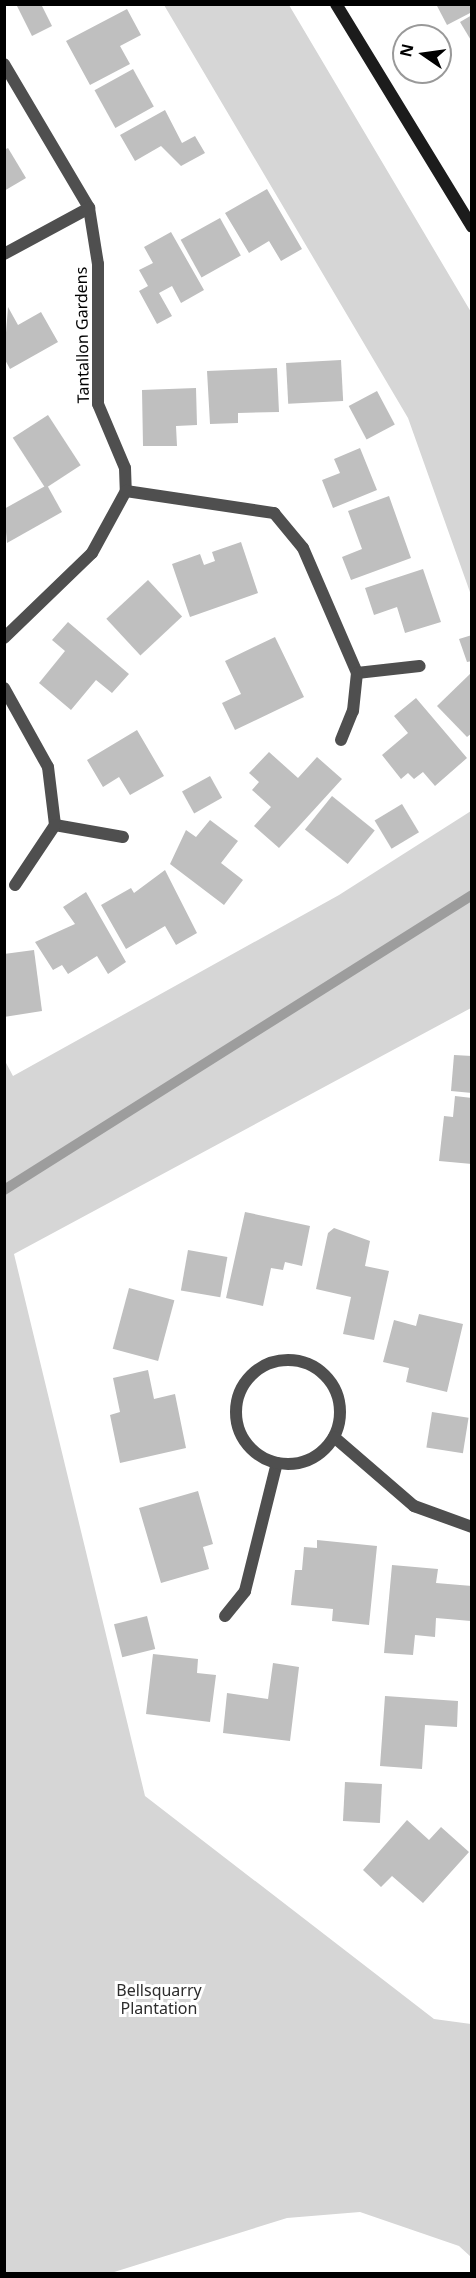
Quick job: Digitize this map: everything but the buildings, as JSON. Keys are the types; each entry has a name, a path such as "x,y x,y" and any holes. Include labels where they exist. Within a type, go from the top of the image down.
{"street":[{"path":"336,4 471,227"},
{"name":"Tantallon Gardens","path":"4,64 88,208 98,264 98,404 124,468 126,491"},
{"path":"4,254 88,208"},
{"path":"4,638 92,553 126,491 274,513 303,548 357,673 353,711 341,740"},
{"path":"357,673 420,666"},
{"path":"4,688 48,767 55,825 15,885"},
{"path":"55,825 123,837"},
{"path":"275,1362 309,1364 324,1374 340,1405 334,1437 310,1460 278,1463 249,1446 237,1415 246,1382 275,1362"},
{"path":"334,1437 414,1506 471,1527"},
{"path":"225,1616 245,1591 253,1569 260,1520 278,1463"}],"green space":[{"path":"164,5 289,5 471,312 471,595 408,418"},
{"name":"Bellsquarry Plantation","path":"471,811 471,1008 14,1254 145,1796 434,2019 471,2024 471,2257 459,2246 360,2212 287,2218 111,2273 5,2273 5,1061 13,1076 339,895"}],"waterway":[{"path":"4,1190 472,895"}]}
